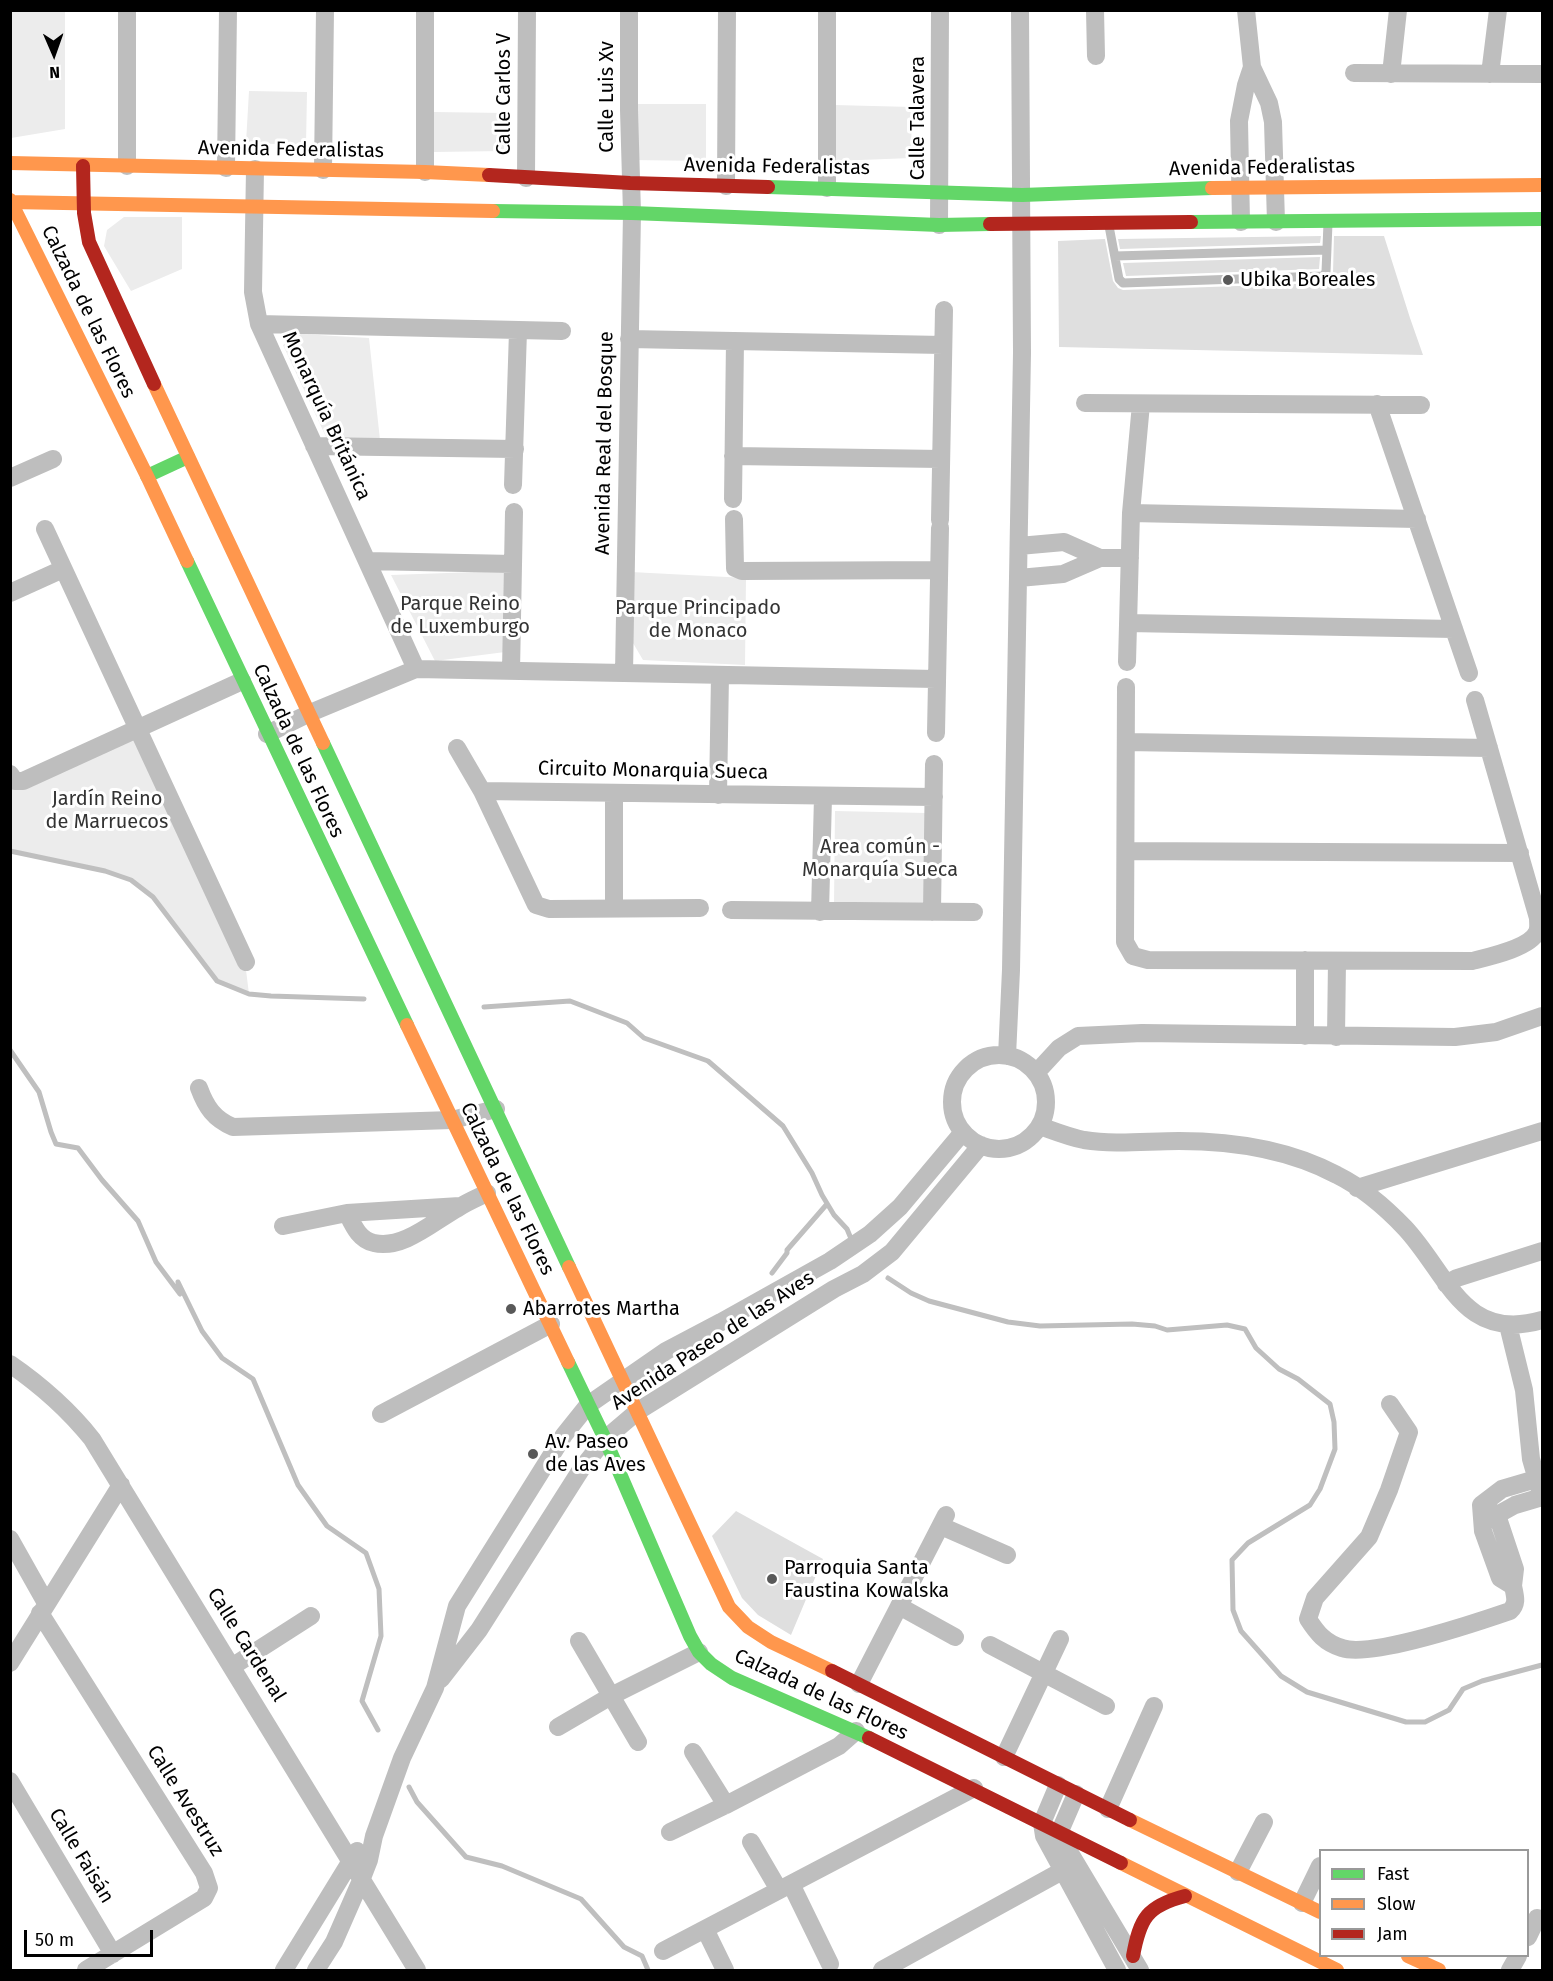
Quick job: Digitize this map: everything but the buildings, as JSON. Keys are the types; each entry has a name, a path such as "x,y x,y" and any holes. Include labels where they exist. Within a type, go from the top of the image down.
{"street":[{"path":"127,10 127,166"},
{"path":"226,168 228,10"},
{"path":"323,170 325,10"},
{"path":"425,10 425,172"},
{"name":"Calle Carlos V","path":"526,10 526,178"},
{"name":"Calle Luis Xv","path":"629,10 632,213"},
{"path":"726,186 727,10"},
{"path":"827,10 827,188"},
{"name":"Calle Talavera","path":"939,225 940,10"},
{"path":"1007,1056 1012,958 1019,546 1022,225 1020,10"},
{"path":"1095,10 1096,56"},
{"path":"1246,10 1252,67 1269,102 1273,122 1276,222"},
{"path":"1390,74 1398,10"},
{"path":"1490,74 1498,10"},
{"path":"1241,222 1239,121 1252,67"},
{"path":"1354,74 1542,74"},
{"name":"Avenida Federalistas","path":"10,163 425,172 630,183 1022,195 1275,188 1469,202 1542,219"},
{"name":"Calzada de las Flores","path":"83,166 82,204 89,242 188,458 729,1607 748,1627 771,1642 1319,1912"},
{"name":"Monarquía Británica","path":"255,169 253,292 259,324 416,669"},
{"name":"Avenida Federalistas","path":"11,202 632,213 939,225 1022,225 1328,221 1469,202 1542,185"},
{"name":"Calzada de las Flores","path":"11,202 147,476 267,734 605,1439 699,1652 711,1664 732,1678 856,1731 974,1788 1337,1971"},
{"name":"Avenida Real del Bosque","path":"624,673 632,213"},
{"path":"936,733 944,310"},
{"path":"259,324 562,331"},
{"path":"513,485 518,331"},
{"path":"629,339 943,345"},
{"path":"733,498 735,341"},
{"path":"1085,403 1421,405"},
{"path":"1127,663 1131,513 1141,404"},
{"path":"1377,404 1469,673"},
{"path":"314,446 515,449"},
{"path":"734,456 941,459"},
{"path":"147,476 188,458"},
{"path":"11,477 53,459"},
{"path":"511,671 514,512"},
{"path":"1131,513 1417,519"},
{"path":"734,519 735,568 742,571 939,570"},
{"path":"45,529 246,962"},
{"path":"1019,546 1064,542 1101,558"},
{"path":"1018,578 1063,574 1101,558 1130,558"},
{"path":"367,561 513,564"},
{"path":"10,593 63,568"},
{"path":"1128,623 1454,629"},
{"path":"267,734 310,713 416,669 936,679"},
{"path":"718,795 720,675"},
{"path":"10,774 15,781 23,781 242,681"},
{"path":"1126,687 1125,942 1133,956 1148,960 1472,961 1531,941 1538,931 1538,918 1475,700"},
{"path":"1126,742 1490,748"},
{"path":"457,748 482,791 536,905 549,909 700,908"},
{"path":"932,912 934,764"},
{"name":"Circuito Monarquia Sueca","path":"482,791 934,797"},
{"path":"614,793 614,908"},
{"path":"820,912 823,797"},
{"path":"1126,851 1520,854"},
{"path":"731,910 974,912"},
{"path":"1305,960 1305,1036"},
{"path":"1336,1037 1337,961"},
{"path":"1036,1073 1059,1048 1078,1036 1142,1033 1455,1037 1496,1032 1542,1017"},
{"path":"1007,1056 1018,1059 1036,1073 1046,1093 1045,1115 1033,1135 1014,1147 992,1149 981,1145 963,1132 953,1112 952,1100 958,1079 974,1063 984,1058 1007,1056"},
{"path":"199,1088 211,1113 222,1122 233,1126 452,1120 496,1109"},
{"path":"1040,1126 1083,1140 1190,1141 1244,1145 1288,1154 1338,1175 1377,1202 1405,1228 1464,1306 1484,1319 1508,1325 1542,1320"},
{"path":"1357,1188 1542,1131"},
{"name":"Avenida Paseo de las Aves","path":"316,1971 334,1942 369,1860 374,1836 402,1758 435,1688 457,1606 564,1435 588,1405 623,1379 666,1351 822,1265 870,1234 900,1207 963,1132"},
{"name":"Avenida Paseo de las Aves","path":"435,1688 479,1630 582,1468 605,1439 638,1411 834,1289 863,1274 892,1252 981,1145"},
{"path":"347,1213 360,1235 373,1243 389,1244 408,1238 460,1206 487,1193"},
{"path":"283,1226 347,1213 460,1206"},
{"path":"1446,1284 1457,1278 1542,1251"},
{"path":"822,1265 834,1289"},
{"path":"381,1414 550,1324"},
{"path":"1497,1515 1515,1505 1542,1497 1531,1459 1524,1390 1508,1325"},
{"name":"Calle Cardenal","path":"10,1364 40,1385 72,1414 92,1439 233,1666 417,1971"},
{"path":"1390,1404 1409,1432 1402,1455 1369,1537 1315,1598 1308,1618 1318,1635 1343,1649 1361,1649 1400,1643 1510,1611 1515,1607 1513,1586 1515,1569 1497,1515 1481,1504"},
{"path":"1481,1504 1502,1489 1536,1479"},
{"path":"10,1663 120,1485"},
{"path":"1481,1504 1483,1531 1500,1578 1513,1586"},
{"path":"859,1684 943,1521 1007,1555"},
{"name":"Calle Avestruz","path":"10,1539 43,1608 204,1874 209,1888 204,1898 86,1971"},
{"path":"899,1606 955,1637"},
{"path":"233,1666 311,1616"},
{"path":"1004,1757 1060,1639"},
{"path":"579,1641 638,1742"},
{"path":"990,1645 1106,1706"},
{"path":"558,1727 611,1696 699,1652"},
{"path":"1108,1809 1154,1706"},
{"path":"670,1832 838,1746 856,1731"},
{"path":"693,1752 726,1805"},
{"name":"Calle Faisán","path":"10,1781 113,1954"},
{"path":"1058,1785 1042,1823 1044,1836 1113,1969 1137,1964"},
{"path":"663,1951 974,1788"},
{"path":"1076,1794 1060,1831 1065,1845 1137,1964"},
{"path":"1238,1872 1264,1822"},
{"name":"Avenida Paseo de las Aves","path":"284,1971 350,1859 374,1836"},
{"path":"751,1842 785,1887 830,1964"},
{"path":"1302,1903 1319,1868"},
{"path":"882,1971 1062,1871"},
{"path":"1137,1964 1136,1936 1144,1917 1160,1904 1185,1896"},
{"path":"1529,1932 1536,1917"},
{"path":"705,1929 725,1971"},
{"path":"1410,1957 1438,1971"},
{"path":"1510,1971 1517,1957"}],"lane":[{"path":"1109,224 1119,279 1123,282 1147,282 1323,276 1326,272 1328,221"},
{"path":"1115,256 1327,250"}],"green space":[{"path":"11,10 65,11 65,129 11,138"},
{"path":"249,91 307,92 306,145 246,143"},
{"path":"632,104 706,104 706,161 632,160"},
{"path":"834,105 912,107 911,158 835,161"},
{"path":"434,112 505,113 504,151 434,152"},
{"path":"124,217 182,217 182,269 131,291 104,246 107,230"},
{"path":"301,334 369,338 380,440 327,439 283,345"},
{"name":"Parque Reino de Luxemburgo","path":"504,571 505,652 435,661 391,575"},
{"name":"Parque Principado de Monaco","path":"631,572 746,578 745,665 643,660 633,643"},
{"name":"Jardín Reino de Marruecos","path":"135,734 245,962 249,994 217,981 153,897 131,880 105,871 11,851 10,786"},
{"name":"Area común - Monarquía Sueca","path":"835,811 926,813 924,906 834,905"}],"waterway":[{"path":"10,851 105,871 131,880 153,897 217,981 249,994 364,999"},
{"path":"484,1007 570,1001 627,1023 644,1038 708,1061 783,1126 812,1173 822,1195 834,1215 847,1229 852,1241"},
{"path":"10,1050 39,1092 56,1144 78,1148 138,1221 156,1262 180,1294 178,1282 202,1331 222,1358 253,1379 298,1485 327,1526 366,1553 379,1589 381,1636 362,1701 378,1730"},
{"path":"772,1273 787,1250 827,1204"},
{"path":"888,1278 911,1293 929,1301 1008,1322 1040,1326 1132,1324 1155,1326 1167,1330 1227,1325 1245,1329 1256,1348 1279,1369 1298,1379 1330,1404 1334,1422 1335,1449 1320,1489 1310,1505 1248,1543 1232,1560 1233,1610 1241,1631 1281,1676 1307,1692 1406,1722 1425,1722 1449,1710 1463,1689 1482,1681 1542,1665"},
{"path":"409,1787 417,1802 466,1857 502,1866 581,1899 624,1947 642,1956 648,1970"}],"traffic: fast":[{"path":"768,187 1022,195 1212,188"},
{"path":"493,211 632,213 939,225 990,224"},
{"path":"1191,222 1542,219"},
{"path":"147,476 188,457"},
{"path":"187,561 407,1025"},
{"path":"323,743 569,1267"},
{"path":"568,1362 605,1439 699,1652 711,1664 732,1678 869,1738"}],"traffic: slow":[{"path":"10,163 489,175"},
{"path":"1212,188 1542,185"},
{"path":"10,200 187,561"},
{"path":"10,202 493,211"},
{"path":"154,384 323,743"},
{"path":"407,1025 568,1362"},
{"path":"569,1267 729,1607 748,1627 771,1642 832,1671"},
{"path":"1130,1820 1319,1912"},
{"path":"1121,1863 1337,1970"},
{"path":"1410,1957 1439,1970"}],"traffic: jam":[{"path":"83,166 84,213 89,242 154,384"},
{"path":"489,175 630,183 768,187"},
{"path":"990,224 1191,222"},
{"path":"832,1671 1130,1820"},
{"path":"869,1738 1121,1863"},
{"path":"1133,1956 1139,1932 1147,1916 1162,1904 1185,1896"}],"place":[{"name":"Ubika Boreales","path":"1228,280"},
{"name":"Abarrotes Martha","path":"511,1309"},
{"name":"Av. Paseo de las Aves","path":"533,1454"},
{"name":"Parroquia Santa Faustina Kowalska","path":"772,1579"}]}
